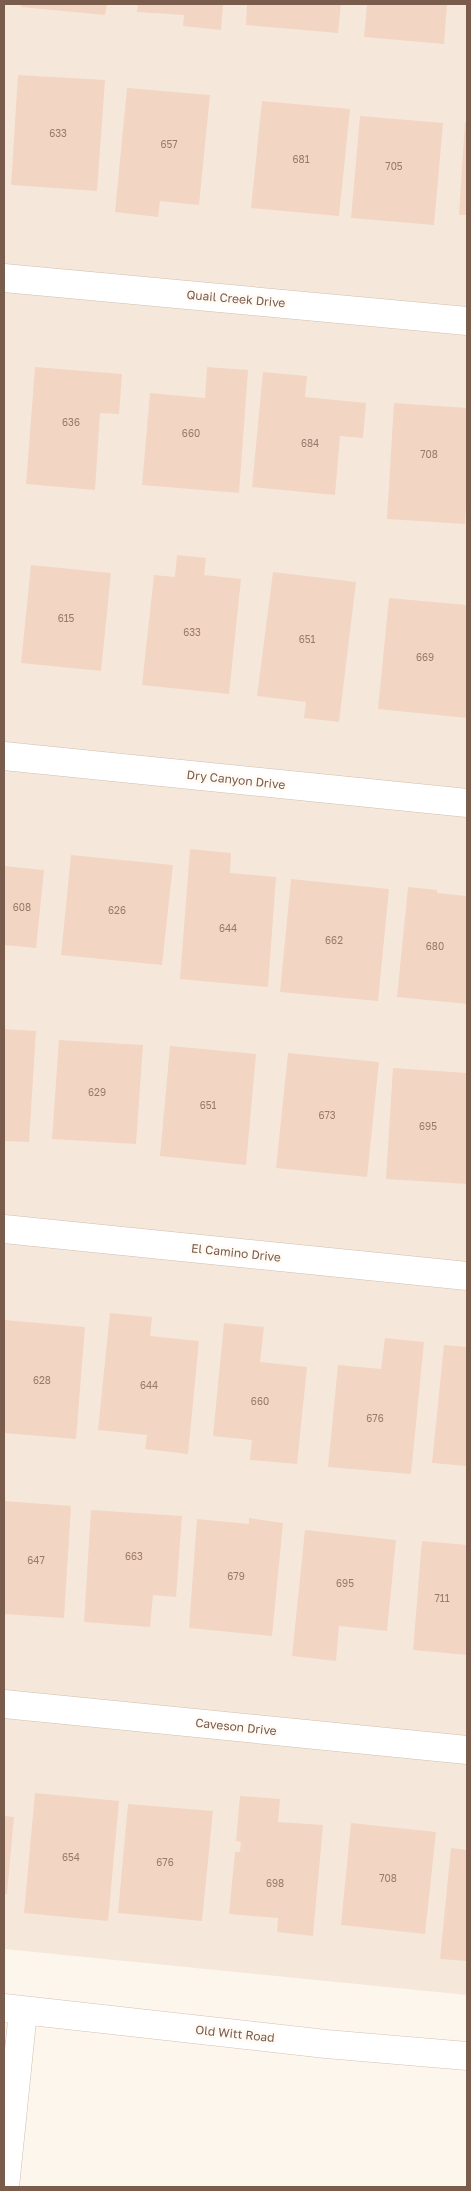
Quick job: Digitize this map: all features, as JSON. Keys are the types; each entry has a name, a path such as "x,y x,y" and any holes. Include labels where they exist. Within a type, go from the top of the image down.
{"street":[{"name":"Quail Creek Drive","path":"4,278 467,321"},
{"name":"Dry Canyon Drive","path":"4,756 467,804"},
{"name":"El Camino Drive","path":"4,1229 467,1276"},
{"name":"Caveson Drive","path":"4,1704 467,1750"},
{"name":"Old Witt Road","path":"14,2010 326,2044 467,2056"},
{"path":"5,2187 14,2010"}],"shaded area":[{"path":"4,4 467,4 467,1995 4,1949"}],"building":[{"path":"21,4 107,4 105,15 21,7"},
{"path":"138,4 223,4 221,30 183,26 184,15 137,12"},
{"path":"247,4 341,4 338,33 246,25"},
{"path":"367,4 447,4 444,44 364,37"},
{"path":"18,75 105,80 97,191 11,185"},
{"path":"127,88 210,95 199,205 160,201 158,217 115,212"},
{"path":"262,101 350,109 339,216 251,208"},
{"path":"360,116 443,123 434,225 351,218"},
{"path":"465,122 467,123 467,215 459,215"},
{"path":"35,367 122,374 119,414 100,413 95,490 26,484"},
{"path":"207,367 248,370 239,493 142,485 150,393 205,398"},
{"path":"263,372 307,376 305,397 366,403 363,438 340,436 335,495 252,487"},
{"path":"394,403 467,408 465,524 387,519"},
{"path":"177,555 206,558 204,575 241,579 229,694 142,685 154,575 175,577"},
{"path":"31,565 111,573 101,671 21,663"},
{"path":"273,572 356,582 339,722 304,718 306,702 257,696"},
{"path":"389,598 467,605 467,718 378,709"},
{"path":"190,849 231,853 230,873 276,877 268,987 180,979"},
{"path":"71,855 173,865 162,965 61,955"},
{"path":"4,866 44,870 36,948 4,945"},
{"path":"291,879 389,889 378,1001 280,992"},
{"path":"408,887 437,890 437,893 467,896 467,1004 397,997"},
{"path":"4,1029 36,1031 29,1142 4,1141"},
{"path":"59,1040 143,1045 136,1144 52,1139"},
{"path":"170,1046 256,1054 246,1165 160,1156"},
{"path":"288,1053 379,1062 367,1177 276,1168"},
{"path":"393,1068 467,1073 467,1184 386,1179"},
{"path":"110,1313 152,1317 150,1336 199,1341 188,1454 145,1449 147,1435 98,1430"},
{"path":"4,1320 85,1327 76,1439 4,1433"},
{"path":"224,1323 264,1327 260,1362 307,1367 297,1464 250,1460 252,1440 213,1436"},
{"path":"385,1338 424,1342 411,1474 328,1467 338,1365 381,1369"},
{"path":"444,1345 467,1347 467,1466 432,1463"},
{"path":"4,1501 71,1506 64,1618 4,1614"},
{"path":"91,1510 182,1516 176,1597 153,1595 150,1627 84,1622"},
{"path":"249,1518 283,1523 272,1636 189,1628 197,1519 249,1524"},
{"path":"305,1530 396,1540 387,1631 339,1626 336,1661 292,1656"},
{"path":"422,1541 467,1545 467,1655 413,1650"},
{"path":"35,1793 119,1801 108,1921 24,1913"},
{"path":"240,1796 280,1799 278,1822 323,1825 313,1936 277,1932 278,1918 229,1914 235,1852 240,1852 241,1842 236,1841"},
{"path":"128,1804 213,1811 202,1921 118,1913"},
{"path":"4,1816 14,1817 7,1894 4,1894"},
{"path":"351,1823 436,1832 425,1934 341,1925"},
{"path":"451,1848 467,1850 467,1961 440,1959"}]}
